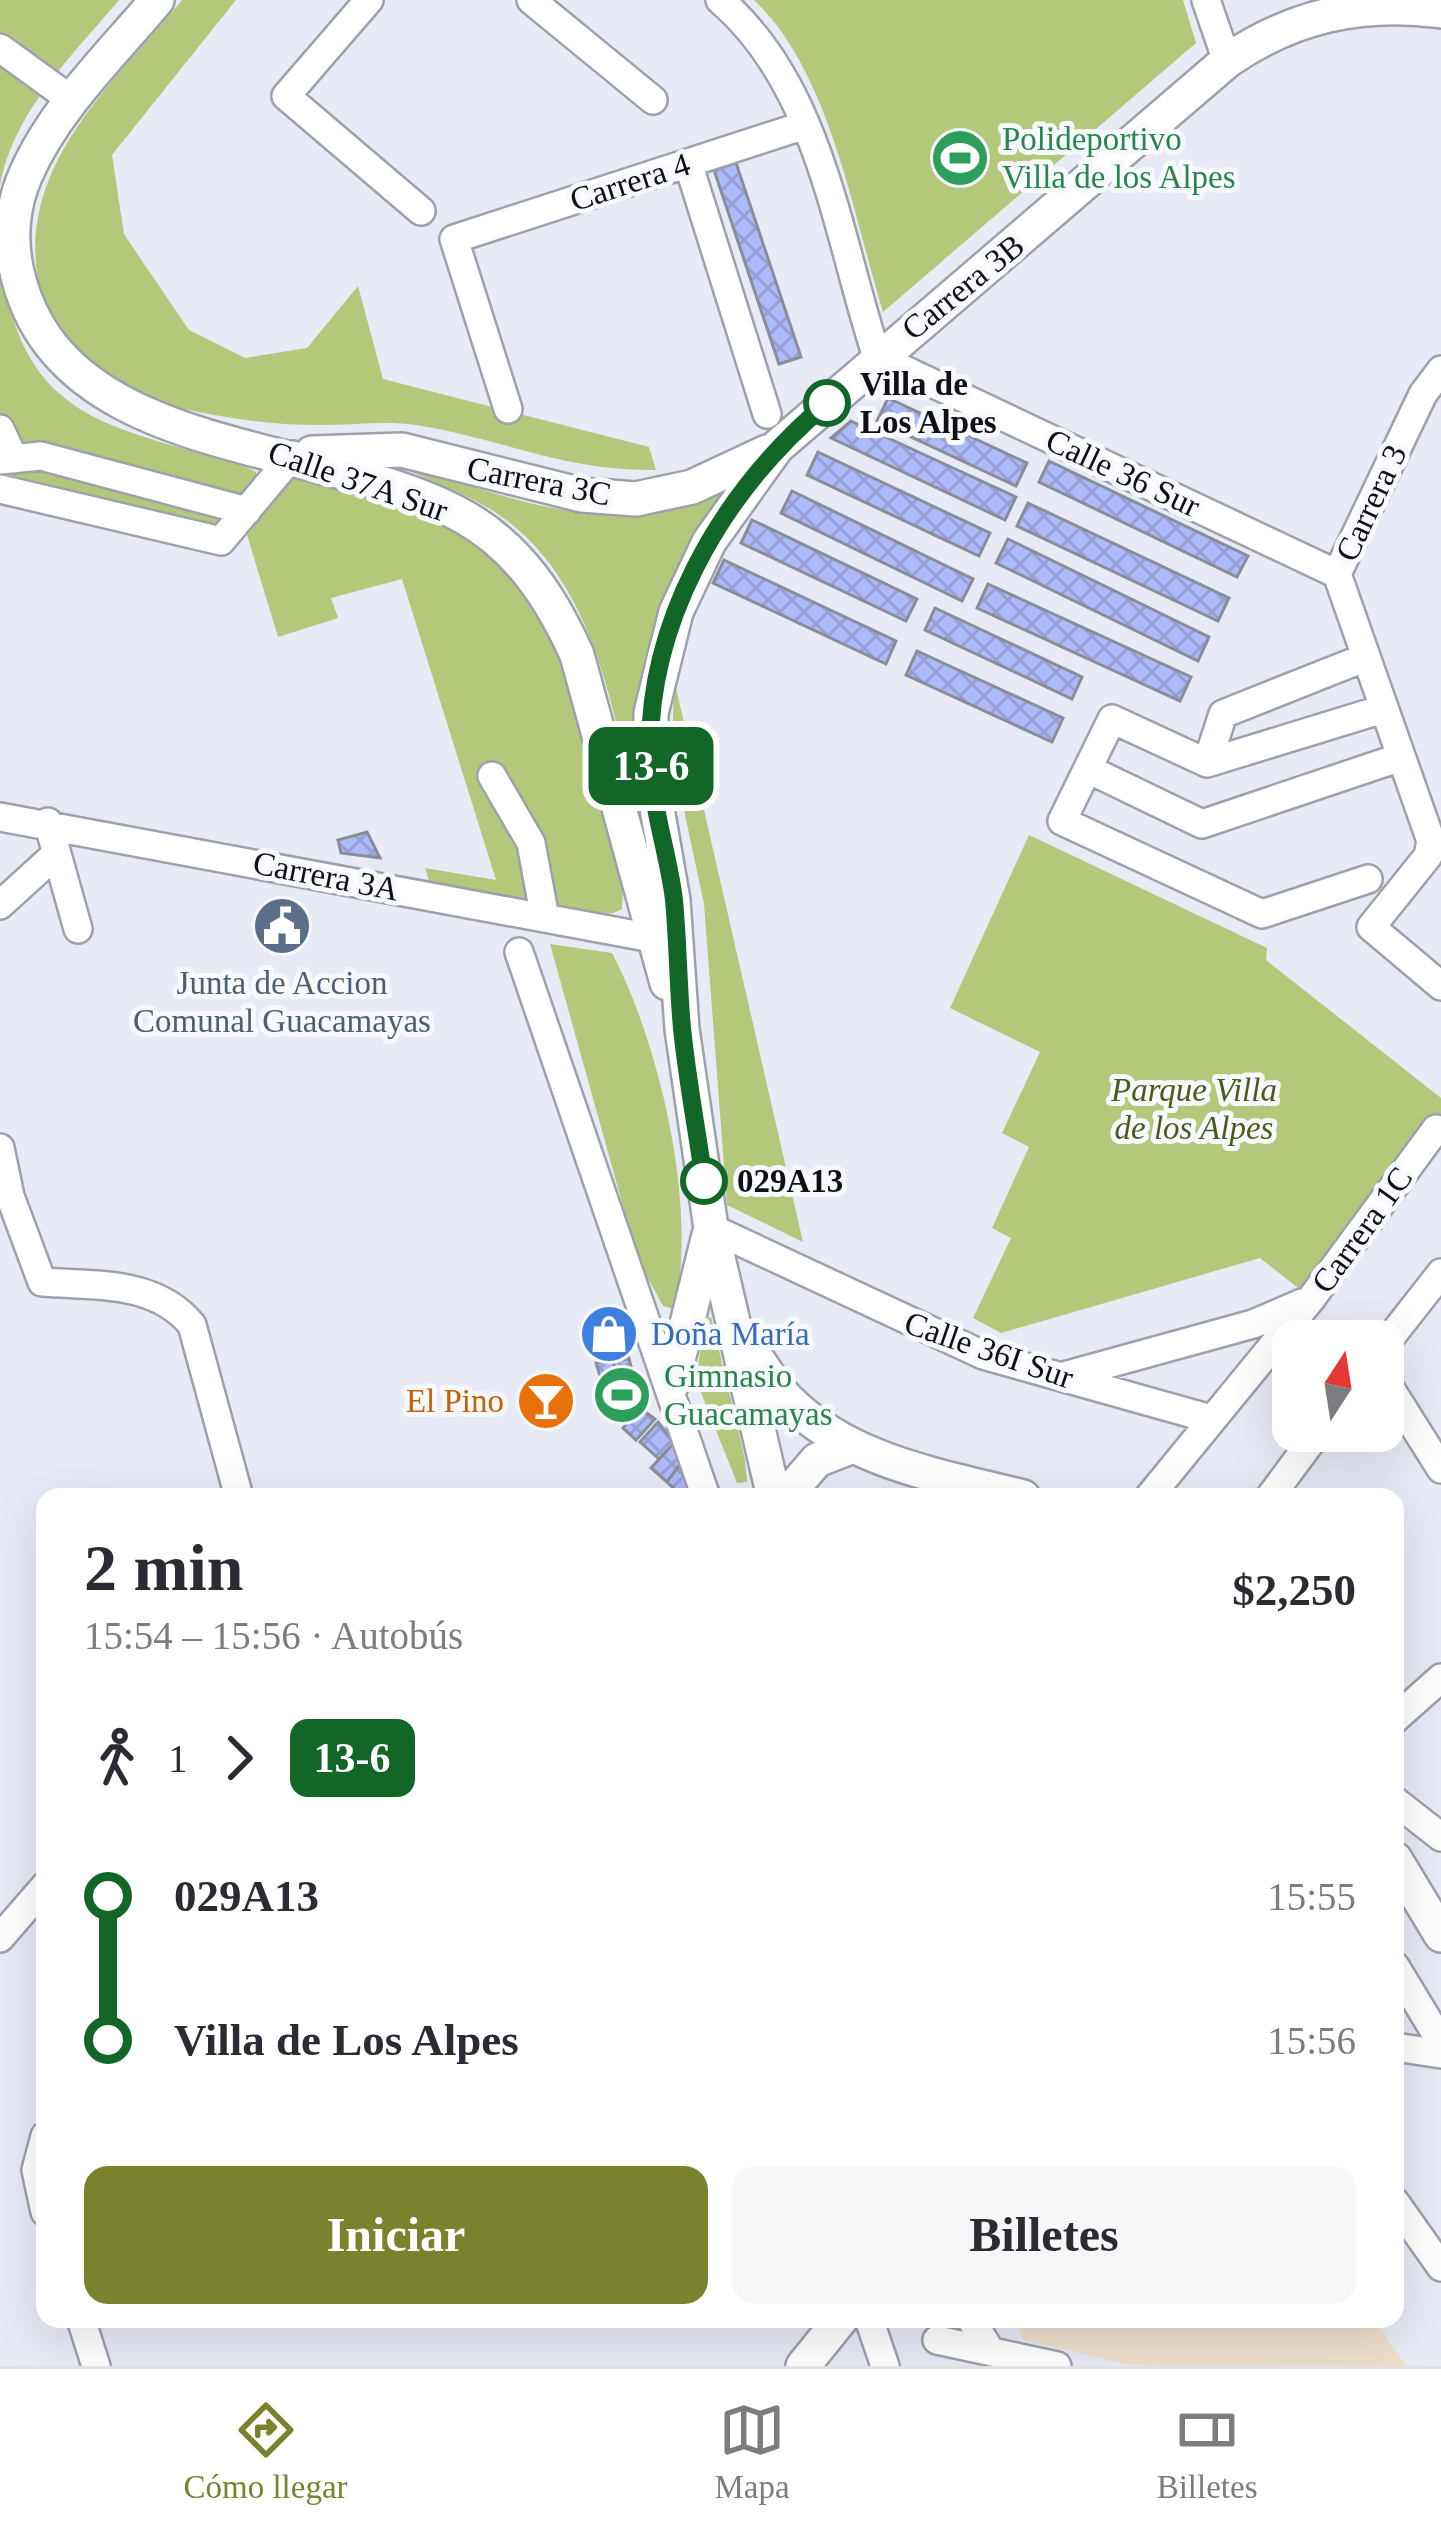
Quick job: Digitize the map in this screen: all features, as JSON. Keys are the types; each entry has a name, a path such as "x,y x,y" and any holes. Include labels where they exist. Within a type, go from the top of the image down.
{"main road":[{"name":"Calle 37A Sur","path":"158,0 40,148 16,205 15,267 36,326 74,372 130,410 405,489 467,518 498,541 543,592 577,656 652,938 682,1029"},
{"name":"Carrera 3B","path":"682,1029 674,900 651,774 651,713 685,591 772,430 877,358 1104,171 1228,61 1286,23 1324,12 1385,6 1441,11"},
{"name":"Carrera 3C","path":"293,455 381,448 582,495 636,499 692,488 772,430"},
{"path":"682,1029 711,1228 772,1488"},
{"path":"672,1384 711,1228"},
{"path":"734,1326 784,1396 853,1446 900,1465 988,1488"},
{"path":"793,1488 818,1460 853,1446"},
{"path":"1404,1874 1441,1935"},
{"path":"803,2366 834,2328"}],"street":[{"path":"369,0 286,96 421,211"},
{"path":"531,0 653,100"},
{"path":"720,0 754,30 789,81 877,358"},
{"path":"1206,0 1228,61"},
{"path":"0,48 73,101"},
{"name":"Carrera 4","path":"508,409 454,239 806,125"},
{"path":"688,163 772,430"},
{"name":"Calle 36 Sur","path":"877,358 1337,574"},
{"name":"Carrera 3","path":"1337,574 1423,394 1441,370"},
{"path":"0,429 7,460 41,456 247,511"},
{"path":"0,489 221,541 293,455"},
{"path":"1337,574 1431,850 1371,927 1441,986"},
{"path":"1208,763 1223,714 1364,658"},
{"path":"1368,879 1262,914 1062,821 1112,719 1208,763 1383,709"},
{"path":"1088,770 1202,824 1401,757"},
{"path":"492,776 531,843 545,918"},
{"name":"Carrera 3A","path":"0,817 48,822 652,938"},
{"path":"48,822 78,929"},
{"path":"0,904 56,854"},
{"path":"519,952 672,1384 703,1488"},
{"name":"Carrera 1C","path":"1156,1488 1312,1299 1436,1129"},
{"path":"0,1148 10,1196 42,1282 142,1291 179,1309 192,1325 237,1488"},
{"name":"Calle 36I Sur","path":"711,1228 767,1250 934,1336 1211,1419"},
{"path":"1404,1320 1441,1273"},
{"path":"1061,1377 1253,1324 1312,1299"},
{"path":"1404,1409 1439,1462"},
{"path":"1277,1488 1303,1452"},
{"path":"1404,1710 1441,1678"},
{"path":"1404,1808 1441,1837"},
{"path":"0,1938 36,1896"},
{"path":"1404,1981 1441,2042"},
{"path":"1404,2048 1441,2054"},
{"path":"1404,2215 1441,2267"},
{"path":"84,2328 96,2366"},
{"path":"872,2328 885,2366"},
{"path":"976,2328 991,2352"},
{"path":"938,2341 1058,2366"}],"shaded area":[{"path":"1020,2328 1380,2328 1406,2366 1129,2365 1023,2340"}],"green space":[{"path":"0,0 119,0 31,109 0,186"},
{"path":"182,0 236,0 112,155 124,234 189,330 245,358 307,348 358,286 383,379 649,447 656,470 562,460 416,425 297,425 201,412 125,391 75,356 44,305 36,259 38,216 50,176 95,103"},
{"path":"754,0 1183,0 1196,43 883,312 820,105 780,30"},
{"path":"0,255 11,311 27,353 50,385 78,408 112,425 246,467 256,472 257,481 238,499 44,441 0,446"},
{"path":"391,463 537,504 597,514 651,512 724,490 676,579 651,656 643,736 643,836 595,651 553,568 522,533 483,505"},
{"path":"42,467 234,516 214,532 0,483 0,470"},
{"path":"295,474 398,502 454,525 495,556 527,594 552,637 588,733 623,882 622,909 606,914 558,912 429,881 425,868 496,880 402,579 331,598 338,618 278,637 247,535"},
{"path":"674,679 803,1242 727,1205 704,904 672,754"},
{"name":"Parque Villa de los Alpes","path":"1029,835 1267,948 1266,960 1441,1098 1441,1125 1312,1299 1260,1258 1001,1333 973,1318 1011,1238 992,1228 1029,1147 1002,1133 1040,1052 950,1008"},
{"path":"550,944 612,953 645,1032 678,1176 680,1269 674,1309 663,1306 638,1260"},
{"path":"711,1317 747,1482 737,1483 696,1380 705,1318"}],"building":[{"path":"736,163 801,357 779,364 714,170"},
{"path":"888,398 1027,463 1016,486 877,421"},
{"path":"851,421 1016,497 1005,520 831,438"},
{"path":"818,452 990,533 979,556 807,475"},
{"path":"1049,461 1248,556 1237,577 1039,482"},
{"path":"792,491 973,579 962,601 781,513"},
{"path":"1028,503 1229,598 1218,621 1017,526"},
{"path":"752,520 917,599 906,621 741,543"},
{"path":"1008,539 1209,637 1198,661 996,563"},
{"path":"724,560 896,641 886,664 713,583"},
{"path":"988,584 1191,677 1180,701 977,608"},
{"path":"935,608 1082,677 1072,699 925,630"},
{"path":"917,651 1063,718 1052,742 906,675"},
{"path":"367,832 380,858 341,853 338,840"},
{"name":"Junta de Accion Comunal Guacamayas","path":"265,910 303,916 298,943 261,936"},
{"path":"624,1338 629,1359 604,1362 599,1344"},
{"path":"629,1359 638,1392 621,1387 613,1361"},
{"path":"613,1361 621,1387 602,1382 596,1363"},
{"name":"El Pino","path":"543,1390 566,1394 543,1420 526,1408"},
{"path":"640,1408 655,1419 636,1440 623,1428"},
{"path":"658,1422 674,1443 659,1459 640,1442"},
{"path":"674,1443 681,1463 667,1482 651,1468"},
{"path":"681,1463 691,1488 673,1488 667,1482"}],"bus line":[{"name":"13-6","path":"704,1181 682,1029 674,900 651,774 651,713 676,612 709,542 777,446 827,403"}],"place":[{"name":"Polideportivo Villa de los Alpes","path":"960,158"},
{"name":"Villa de Los Alpes","path":"827,403"},
{"name":"Junta de Accion Comunal Guacamayas","path":"282,926"},
{"name":"029A13","path":"704,1181"},
{"name":"Doña María","path":"609,1334"},
{"name":"Gimnasio Guacamayas","path":"622,1395"},
{"name":"El Pino","path":"546,1401"}]}
